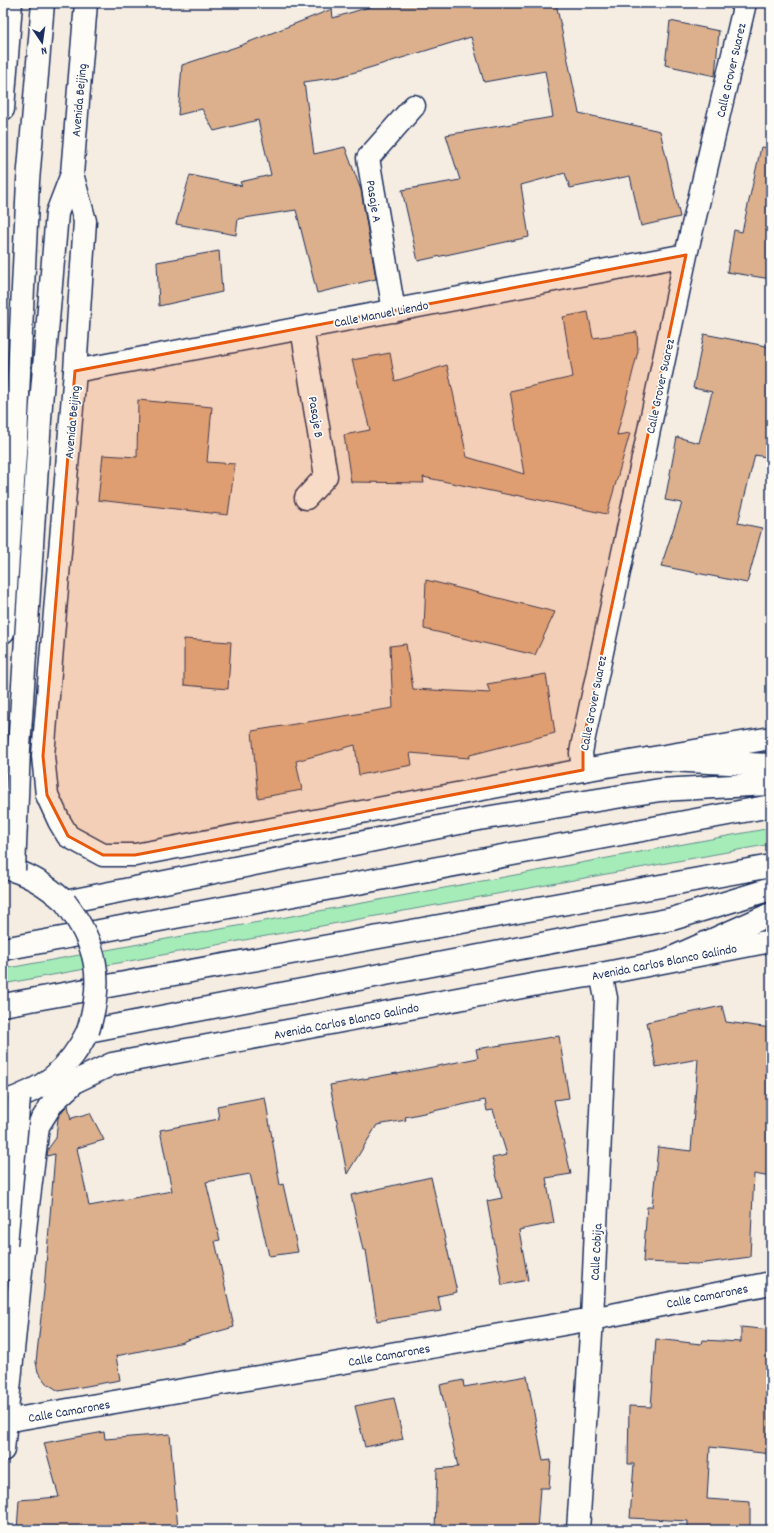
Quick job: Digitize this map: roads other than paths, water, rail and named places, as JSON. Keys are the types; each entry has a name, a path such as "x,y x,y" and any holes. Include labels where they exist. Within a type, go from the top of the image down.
{"main road":[{"path":"3,110 11,3"},
{"path":"3,632 16,438 28,182 43,3"},
{"name":"Avenida Beijing","path":"86,3 72,174 85,221 75,371 43,756 47,795 68,836 103,855 135,855 583,770"},
{"name":"Calle Grover Suarez","path":"583,770 581,753 583,742 686,255 745,3"},
{"name":"Pasaje A","path":"394,311 368,158 414,106"},
{"path":"3,1270 11,1100 40,1087 71,1060 88,1031 97,990 96,966 93,953 78,919 65,902 45,886 30,876 9,868 19,748 41,404 57,213 72,174"},
{"name":"Calle Manuel Liendo","path":"75,371 686,255"},
{"name":"Pasaje B","path":"302,328 326,476 306,498"},
{"path":"583,770 771,738"},
{"path":"3,776 8,775 43,756"},
{"path":"648,759 771,765"},
{"path":"65,902 487,818 660,790 771,784"},
{"path":"3,949 771,806"},
{"path":"3,1005 771,866"},
{"path":"88,1031 672,919 771,889"},
{"path":"665,960 771,914"},
{"name":"Avenida Carlos Blanco Galindo","path":"26,1221 38,1126 53,1102 76,1082 112,1064 601,974 665,960 771,941"},
{"name":"Calle Cobija","path":"578,1530 592,1319 606,998 601,974"},
{"path":"3,1195 18,1205 26,1221 3,1450"},
{"path":"4,1236 26,1221"},
{"name":"Calle Camarones","path":"6,1421 592,1319 771,1283"}]}
